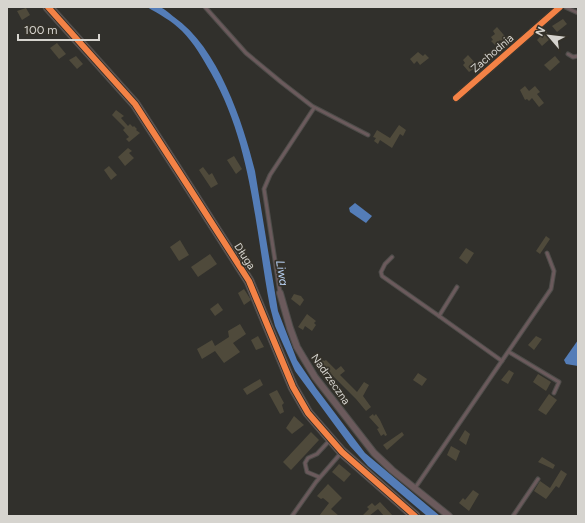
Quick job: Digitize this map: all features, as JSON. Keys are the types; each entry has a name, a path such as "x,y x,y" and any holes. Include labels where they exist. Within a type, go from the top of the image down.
{"street":[{"name":"Długa","path":"48,7 135,104 249,281 293,387 308,413 342,452 415,516"},
{"name":"Zachodnia","path":"456,98 560,7"},
{"name":"Nadrzeczna","path":"280,293 297,347 315,377 374,453 392,470 449,516"}],"lane":[{"path":"205,7 259,65 314,108 368,135"},
{"path":"565,7 578,13"},
{"path":"568,54 573,57 578,56"},
{"name":"Nadrzeczna","path":"280,293 264,189 270,175 314,108"},
{"path":"415,488 551,289 554,271 547,253"},
{"path":"392,257 383,268 381,272 382,276 502,361"},
{"path":"439,316 457,287"},
{"path":"509,352 559,382 554,393"},
{"path":"319,477 307,472 305,463 308,458 317,454 330,440"},
{"path":"292,516 319,477 342,452"},
{"path":"513,516 538,479"}],"water":[{"path":"147,7 158,7 163,9 190,30 204,47 216,66 236,109 255,171 278,311 297,360 365,453 440,516 427,516 368,466 350,446 295,371 275,326 270,307 256,217 244,158 225,100 205,62 186,36 170,21"},
{"path":"355,203 372,216 366,223 350,212 349,208"},
{"path":"578,340 578,366 566,364 564,360"}],"building":[{"path":"26,8 30,15 22,20 17,11"},
{"path":"563,19 567,24 557,32 552,26"},
{"path":"497,27 509,41 504,45 500,40 495,45 491,41 493,40 491,37 495,34 493,31"},
{"path":"546,31 551,38 542,46 537,40"},
{"path":"57,43 66,54 59,59 50,48"},
{"path":"418,52 423,56 425,54 429,58 420,65 417,61 414,64 410,59"},
{"path":"468,55 478,66 469,72 463,65 465,63 463,60"},
{"path":"76,56 83,64 77,69 69,60"},
{"path":"555,56 560,62 550,71 544,65"},
{"path":"525,86 529,91 535,86 540,92 537,94 544,103 539,107 532,98 529,101 527,99 525,100 520,90"},
{"path":"116,110 124,116 121,118 128,126 130,124 133,127 134,126 140,133 129,142 126,139 129,137 123,130 125,128 112,115"},
{"path":"399,125 406,130 403,136 400,134 392,148 380,140 378,144 374,141 376,138 373,137 377,130 390,138"},
{"path":"128,148 132,151 129,153 134,158 125,166 118,157"},
{"path":"234,156 242,169 236,174 227,160"},
{"path":"109,166 117,175 111,180 104,170"},
{"path":"203,167 209,175 212,173 218,184 211,188 199,170"},
{"path":"546,236 550,239 540,254 536,251"},
{"path":"180,240 189,255 179,261 170,247"},
{"path":"466,248 474,253 467,264 459,258"},
{"path":"210,254 217,264 198,277 191,267"},
{"path":"244,289 251,300 244,305 238,293"},
{"path":"294,294 301,296 304,300 300,306 291,299"},
{"path":"218,303 223,310 215,316 210,309"},
{"path":"307,314 316,321 314,323 316,325 312,331 305,326 303,330 298,327"},
{"path":"240,324 246,334 233,343 240,352 224,363 215,351 202,359 197,349 212,340 215,346 229,337 228,331"},
{"path":"258,336 264,347 256,350 251,340"},
{"path":"536,336 542,339 534,350 528,345"},
{"path":"323,360 326,360 336,370 341,366 345,371 340,375 357,392 364,382 369,385 363,396 371,407 366,411 325,368 320,370 316,365"},
{"path":"509,370 514,373 508,384 501,380"},
{"path":"418,373 427,379 422,386 413,380"},
{"path":"538,374 551,382 546,391 533,382"},
{"path":"260,379 263,385 247,395 243,389"},
{"path":"277,390 284,403 282,405 284,412 280,414 269,394"},
{"path":"549,394 557,400 546,415 538,410"},
{"path":"373,414 374,416 376,414 380,420 387,435 385,436 384,434 381,436 377,429 379,428 369,417"},
{"path":"294,416 304,425 292,434 286,428"},
{"path":"465,430 470,434 466,445 459,440"},
{"path":"311,432 319,440 291,470 283,462"},
{"path":"402,432 404,435 387,450 383,445"},
{"path":"451,446 460,451 456,461 447,455"},
{"path":"542,457 555,465 553,469 538,462"},
{"path":"339,464 351,474 344,482 332,472"},
{"path":"561,470 567,474 559,488 556,486 546,499 534,491 540,481 550,488"},
{"path":"328,484 342,498 331,509 339,516 319,516 329,503 323,498 321,499 317,496"},
{"path":"473,490 479,494 469,511 459,503 463,498 465,500"},
{"path":"380,502 393,516 384,516 378,509 369,516 362,516 369,509 367,507 372,503 375,506"}],"cycle path":[{"path":"48,7 135,104 249,281 293,387 308,413 342,452 415,516"},
{"path":"456,98 560,7"}],"water label":[{"name":"Liwa","path":"282,273"}]}
